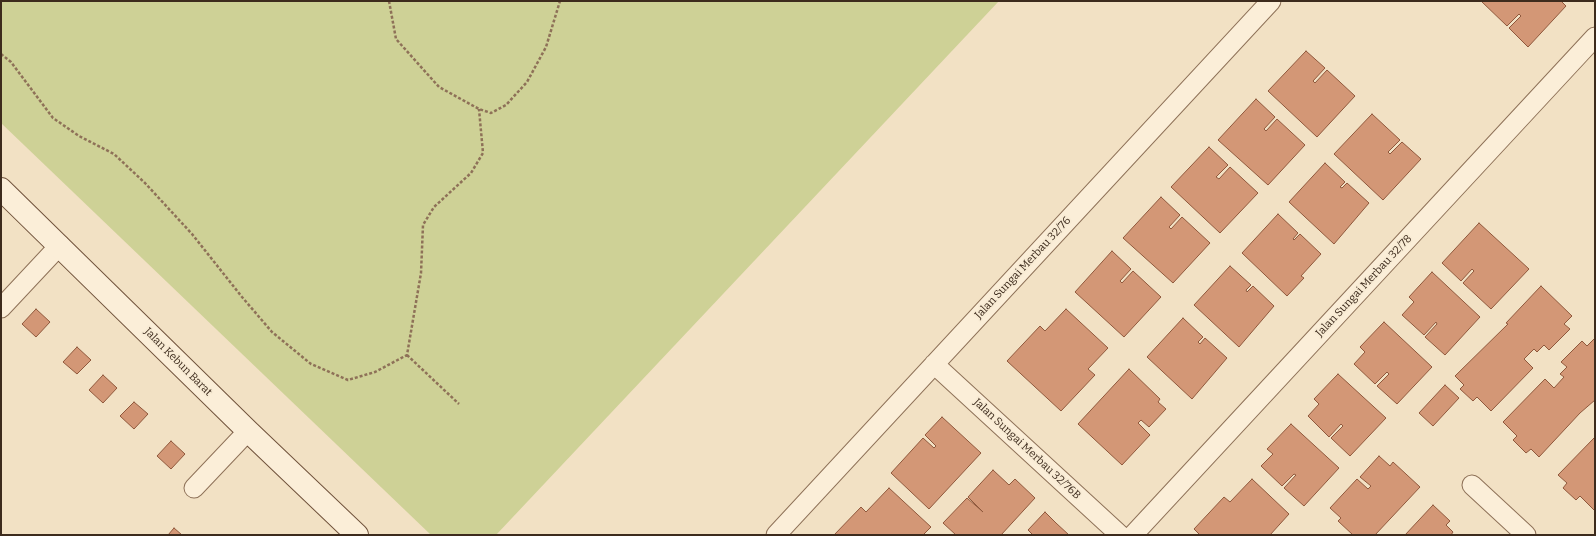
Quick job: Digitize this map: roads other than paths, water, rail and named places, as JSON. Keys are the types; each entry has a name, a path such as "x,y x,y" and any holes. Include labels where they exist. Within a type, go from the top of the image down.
{"main road":[{"name":"Jalan Kebun Barat","path":"1,189 60,245 248,431 357,535"}],"street":[{"name":"Jalan Sungai Merbau 32/76","path":"776,535 1271,1"},
{"name":"Jalan Sungai Merbau 32/78","path":"1133,535 1595,38"},
{"path":"1,308 60,245"},
{"name":"Jalan Sungai Merbau 32/76B","path":"934,364 1120,535"},
{"path":"194,488 248,431"},
{"path":"1472,485 1526,535"}]}
